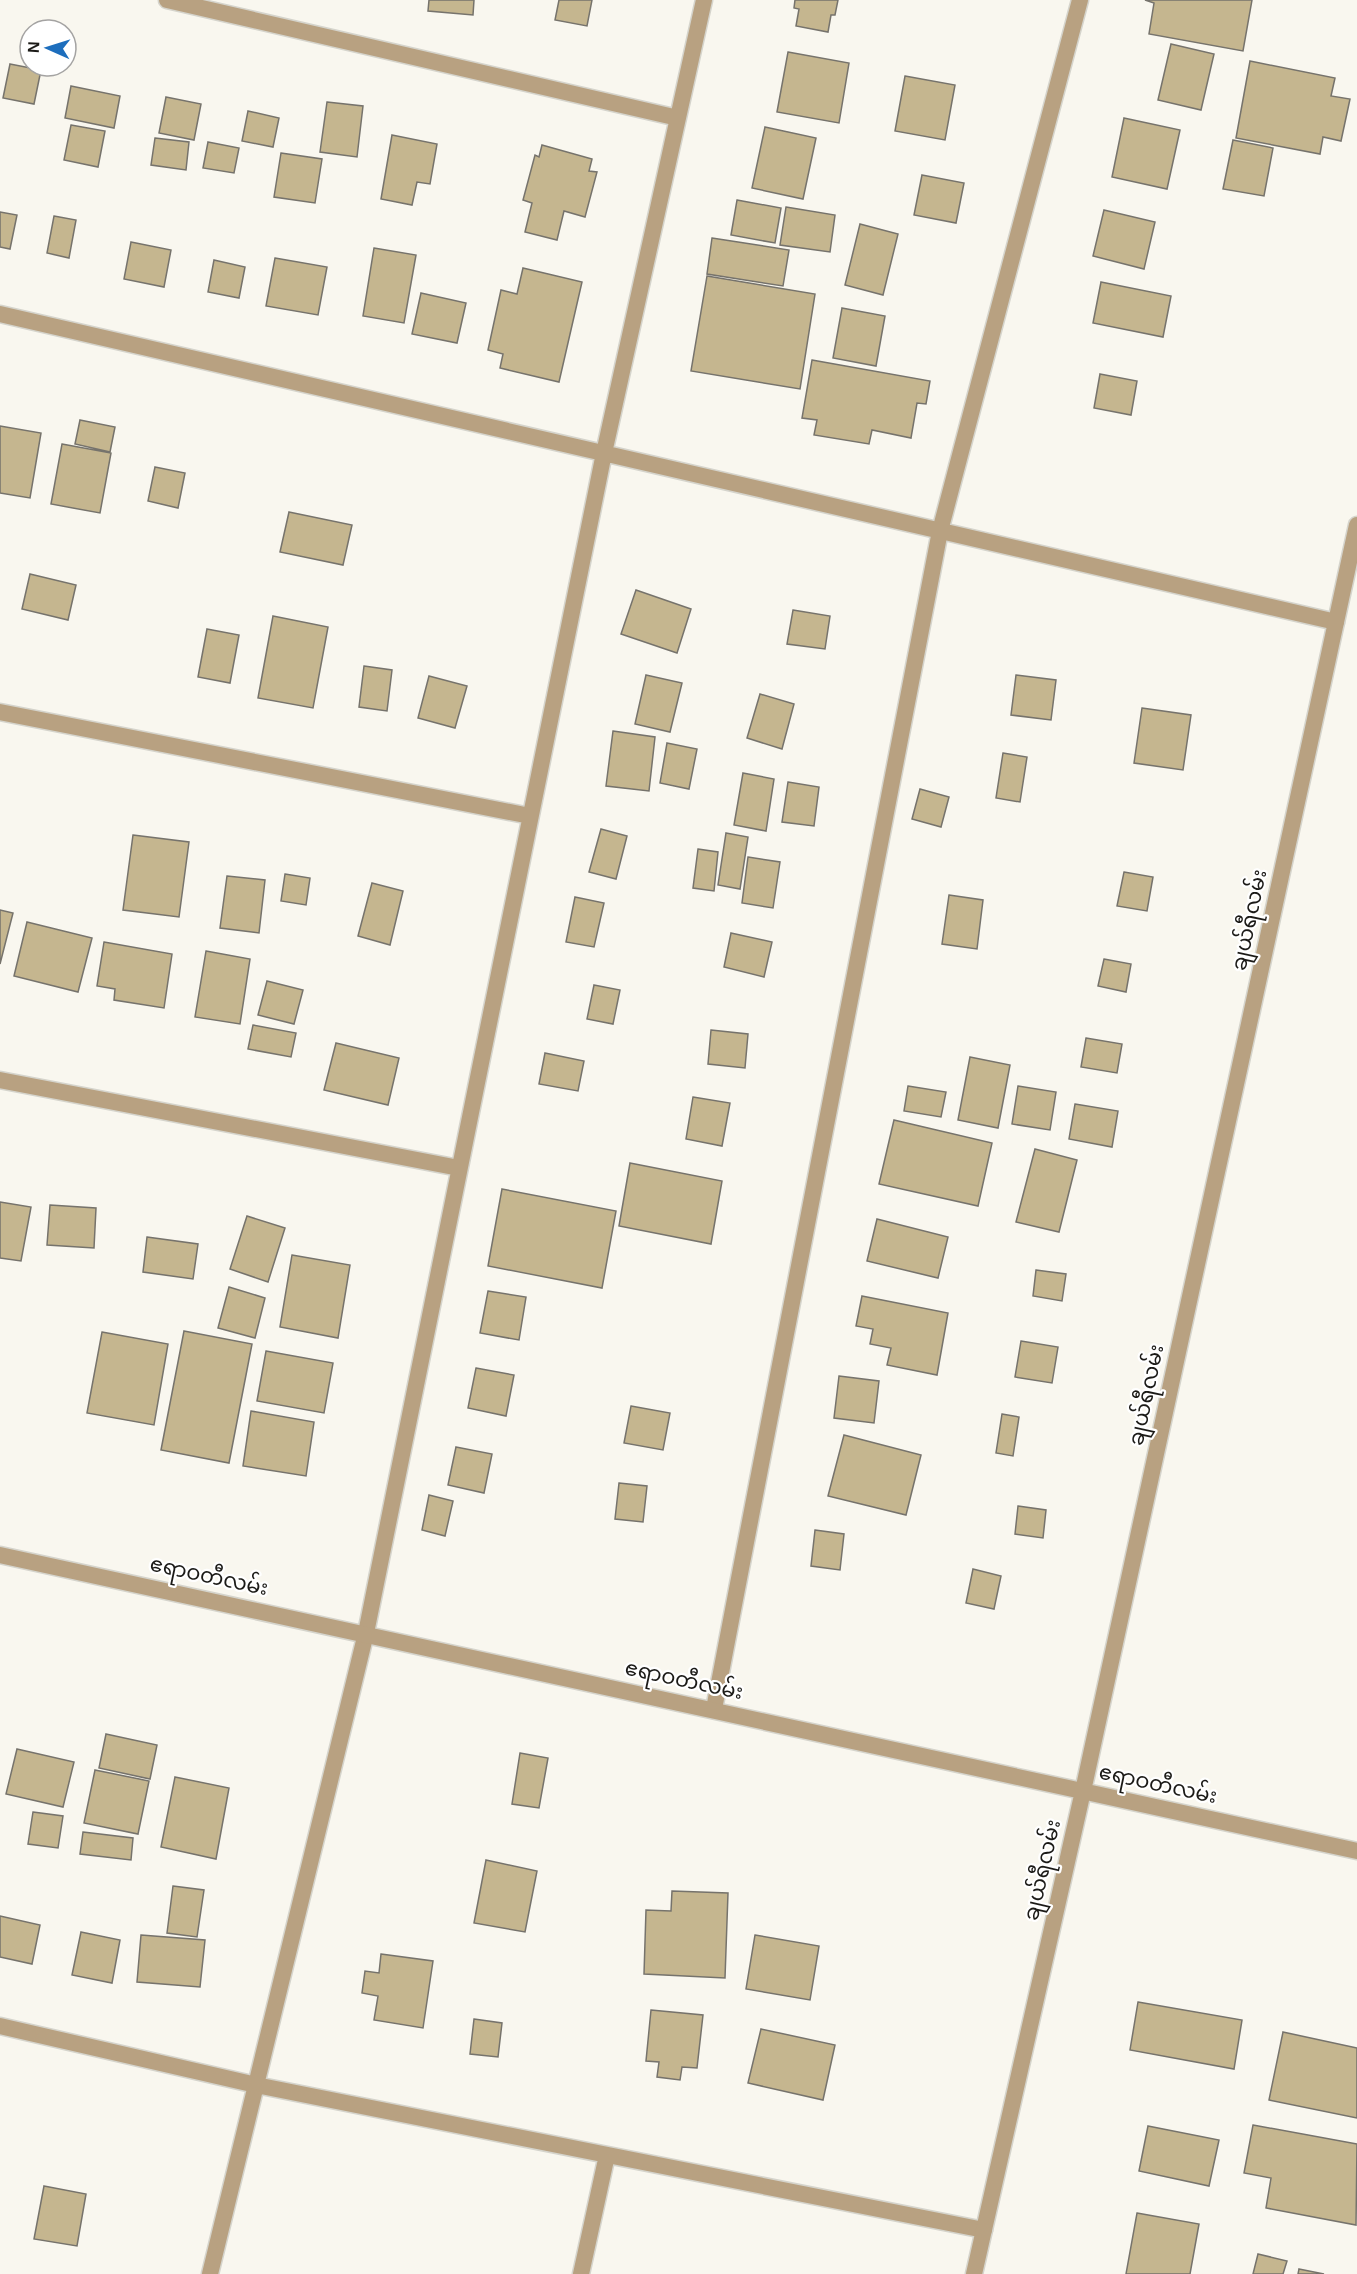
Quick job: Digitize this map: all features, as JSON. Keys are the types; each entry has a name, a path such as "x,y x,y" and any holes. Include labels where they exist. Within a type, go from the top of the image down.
{"street":[{"path":"167,0 678,118"},
{"path":"210,2274 366,1633 604,453 704,0"},
{"path":"714,1709 940,531 1080,0"},
{"path":"0,314 1336,622"},
{"name":"ချယ်ရီလမ်း","path":"974,2274 1083,1791 1357,525"},
{"path":"0,712 530,816"},
{"path":"0,1080 459,1168"},
{"name":"ဧရာဝတီလမ်း","path":"0,1555 1357,1851"},
{"path":"0,2026 256,2085 984,2230"},
{"path":"581,2274 607,2155"}],"building":[{"path":"429,0 474,0 473,15 428,11"},
{"path":"559,0 592,0 587,26 555,20"},
{"path":"795,0 838,0 835,15 831,15 828,32 796,26 799,9 794,8"},
{"path":"1145,0 1252,0 1243,51 1149,34 1154,3"},
{"path":"1171,44 1214,54 1201,110 1158,100"},
{"path":"788,52 849,63 839,123 777,112"},
{"path":"1250,61 1335,78 1331,96 1350,99 1341,141 1323,137 1320,154 1236,138"},
{"path":"10,64 18,66 18,78 39,78 34,104 3,98"},
{"path":"905,76 955,85 945,140 895,131"},
{"path":"71,86 120,96 114,128 65,118"},
{"path":"166,97 201,104 194,140 159,133"},
{"path":"327,102 363,106 357,157 320,152"},
{"path":"248,111 279,118 273,147 242,141"},
{"path":"1124,118 1180,130 1167,189 1112,177"},
{"path":"71,125 105,131 98,167 64,160"},
{"path":"765,127 816,138 803,199 752,188"},
{"path":"392,135 437,144 430,184 417,182 412,205 381,199"},
{"path":"155,138 189,142 186,170 151,165"},
{"path":"1233,140 1273,148 1264,196 1223,189"},
{"path":"208,142 239,148 234,173 203,168"},
{"path":"542,145 592,159 589,171 597,172 585,217 564,211 557,240 525,232 532,203 523,200 535,155 539,157"},
{"path":"281,153 322,159 315,203 274,197"},
{"path":"922,175 964,183 956,223 914,215"},
{"path":"737,200 781,208 775,243 731,235"},
{"path":"786,207 835,215 830,252 780,245"},
{"path":"1104,210 1155,222 1144,269 1093,256"},
{"path":"0,212 17,215 10,249 0,247"},
{"path":"54,216 76,220 69,258 47,253"},
{"path":"860,224 898,234 883,295 845,285"},
{"path":"712,238 789,250 783,286 707,274"},
{"path":"131,242 171,250 164,287 124,279"},
{"path":"374,248 416,255 404,323 363,316"},
{"path":"275,258 327,267 318,315 266,306"},
{"path":"214,260 245,267 239,298 208,292"},
{"path":"523,268 582,282 559,382 500,368 503,354 488,350 501,290 517,294"},
{"path":"707,276 815,294 800,389 691,371"},
{"path":"1101,282 1171,296 1163,337 1093,323"},
{"path":"421,293 466,303 457,343 412,334"},
{"path":"842,308 885,316 876,366 833,358"},
{"path":"812,360 930,381 926,404 917,403 911,438 872,430 869,444 814,435 817,420 802,418"},
{"path":"1100,374 1137,381 1131,415 1094,408"},
{"path":"80,420 115,427 110,452 75,444"},
{"path":"0,426 41,433 30,498 0,493"},
{"path":"62,444 111,453 100,513 51,504"},
{"path":"155,467 185,473 178,508 148,501"},
{"path":"289,512 352,525 343,565 280,552"},
{"path":"30,574 76,585 68,620 22,609"},
{"path":"636,590 691,609 677,653 621,634"},
{"path":"793,610 830,616 825,649 787,644"},
{"path":"273,616 328,627 313,708 258,698"},
{"path":"207,629 239,635 230,683 198,677"},
{"path":"364,666 392,670 387,711 359,707"},
{"path":"646,675 682,683 670,732 635,724"},
{"path":"1016,675 1056,680 1051,720 1011,715"},
{"path":"429,676 467,686 455,728 418,718"},
{"path":"760,694 794,704 782,749 747,738"},
{"path":"1142,708 1191,715 1183,770 1134,763"},
{"path":"613,731 655,737 649,791 606,786"},
{"path":"667,743 697,749 689,789 660,783"},
{"path":"1003,753 1027,757 1020,802 996,798"},
{"path":"743,773 774,779 766,831 734,825"},
{"path":"788,782 819,787 814,826 782,822"},
{"path":"920,789 949,797 941,827 912,819"},
{"path":"601,829 627,836 616,879 589,872"},
{"path":"726,833 748,837 740,889 718,885"},
{"path":"133,835 189,842 179,917 123,910"},
{"path":"698,849 718,852 714,891 693,888"},
{"path":"748,857 780,862 773,908 742,903"},
{"path":"1124,872 1153,877 1147,911 1117,906"},
{"path":"285,874 310,878 306,905 281,901"},
{"path":"227,876 265,880 259,933 220,928"},
{"path":"372,883 403,891 390,945 358,936"},
{"path":"949,895 983,900 977,949 942,944"},
{"path":"575,897 604,903 594,947 566,942"},
{"path":"0,910 13,913 0,964"},
{"path":"27,922 92,938 78,992 14,976"},
{"path":"731,933 772,942 764,977 724,967"},
{"path":"104,942 172,954 164,1008 114,1000 115,989 97,986"},
{"path":"206,951 250,959 240,1024 195,1017"},
{"path":"1104,959 1131,964 1126,992 1098,986"},
{"path":"267,981 303,990 294,1024 258,1015"},
{"path":"594,985 620,990 613,1024 587,1019"},
{"path":"253,1025 296,1033 291,1057 248,1049"},
{"path":"711,1030 748,1034 745,1068 708,1064"},
{"path":"1086,1038 1122,1044 1117,1073 1081,1067"},
{"path":"336,1043 399,1058 388,1105 324,1090"},
{"path":"545,1053 584,1061 578,1091 539,1084"},
{"path":"970,1057 1010,1065 998,1128 958,1120"},
{"path":"908,1086 946,1092 941,1117 904,1111"},
{"path":"1018,1086 1056,1092 1050,1130 1012,1124"},
{"path":"693,1097 730,1103 722,1146 686,1139"},
{"path":"1075,1104 1118,1111 1112,1147 1069,1139"},
{"path":"894,1120 992,1143 978,1206 879,1184"},
{"path":"1035,1149 1077,1160 1059,1232 1016,1222"},
{"path":"630,1163 722,1181 711,1244 619,1226"},
{"path":"502,1189 616,1211 602,1288 488,1266"},
{"path":"0,1202 31,1207 21,1261 0,1258"},
{"path":"50,1205 96,1208 94,1248 47,1245"},
{"path":"247,1216 285,1228 268,1282 230,1269"},
{"path":"877,1219 948,1237 938,1278 867,1261"},
{"path":"147,1237 198,1244 193,1279 143,1272"},
{"path":"292,1255 350,1265 338,1338 280,1327"},
{"path":"1036,1270 1066,1274 1062,1301 1033,1296"},
{"path":"229,1287 265,1298 255,1338 218,1328"},
{"path":"488,1291 526,1297 519,1340 480,1333"},
{"path":"862,1296 948,1313 937,1375 887,1365 891,1348 870,1344 873,1329 856,1326"},
{"path":"184,1331 252,1344 229,1463 161,1450"},
{"path":"102,1332 168,1344 154,1425 87,1413"},
{"path":"1021,1341 1058,1347 1052,1383 1015,1377"},
{"path":"266,1351 333,1363 324,1413 257,1401"},
{"path":"476,1368 514,1375 506,1416 468,1408"},
{"path":"839,1376 879,1381 874,1423 834,1418"},
{"path":"631,1406 670,1413 663,1450 624,1443"},
{"path":"251,1411 314,1422 306,1476 243,1466"},
{"path":"1002,1414 1019,1417 1013,1456 996,1453"},
{"path":"844,1435 921,1455 906,1515 828,1496"},
{"path":"456,1447 492,1454 484,1493 448,1485"},
{"path":"619,1483 647,1486 643,1522 615,1519"},
{"path":"429,1495 453,1501 445,1536 422,1530"},
{"path":"1018,1506 1046,1510 1043,1538 1015,1534"},
{"path":"815,1530 844,1534 840,1570 811,1566"},
{"path":"973,1569 1001,1576 994,1609 966,1603"},
{"path":"106,1734 157,1745 150,1779 99,1768"},
{"path":"17,1749 74,1762 63,1807 6,1794"},
{"path":"520,1753 548,1758 539,1808 512,1804"},
{"path":"95,1770 149,1781 138,1834 84,1823"},
{"path":"175,1777 229,1788 216,1859 161,1847"},
{"path":"33,1812 63,1816 58,1848 28,1844"},
{"path":"83,1832 133,1838 131,1860 80,1854"},
{"path":"486,1860 537,1871 525,1932 474,1923"},
{"path":"173,1886 204,1890 197,1937 167,1933"},
{"path":"672,1891 728,1893 725,1978 644,1974 646,1910 671,1911"},
{"path":"0,1916 40,1925 32,1964 0,1957"},
{"path":"81,1932 120,1940 112,1983 72,1975"},
{"path":"141,1935 205,1940 200,1987 137,1982"},
{"path":"755,1935 819,1946 810,2000 746,1989"},
{"path":"381,1954 433,1961 423,2028 374,2020 378,1996 362,1993 365,1971 379,1973"},
{"path":"1138,2002 1242,2020 1234,2069 1130,2050"},
{"path":"651,2010 703,2015 697,2068 682,2067 680,2080 657,2077 659,2062 646,2061"},
{"path":"474,2019 502,2023 498,2057 470,2054"},
{"path":"761,2029 835,2045 823,2100 748,2083"},
{"path":"1283,2032 1357,2048 1357,2118 1269,2100"},
{"path":"1253,2125 1357,2144 1356,2225 1266,2208 1271,2178 1244,2173"},
{"path":"1148,2126 1219,2140 1209,2186 1139,2171"},
{"path":"44,2186 86,2194 77,2246 34,2239"},
{"path":"1137,2213 1199,2224 1190,2274 1126,2274"},
{"path":"1258,2254 1287,2261 1283,2274 1253,2274"},
{"path":"1299,2269 1324,2274 1298,2274"}]}
